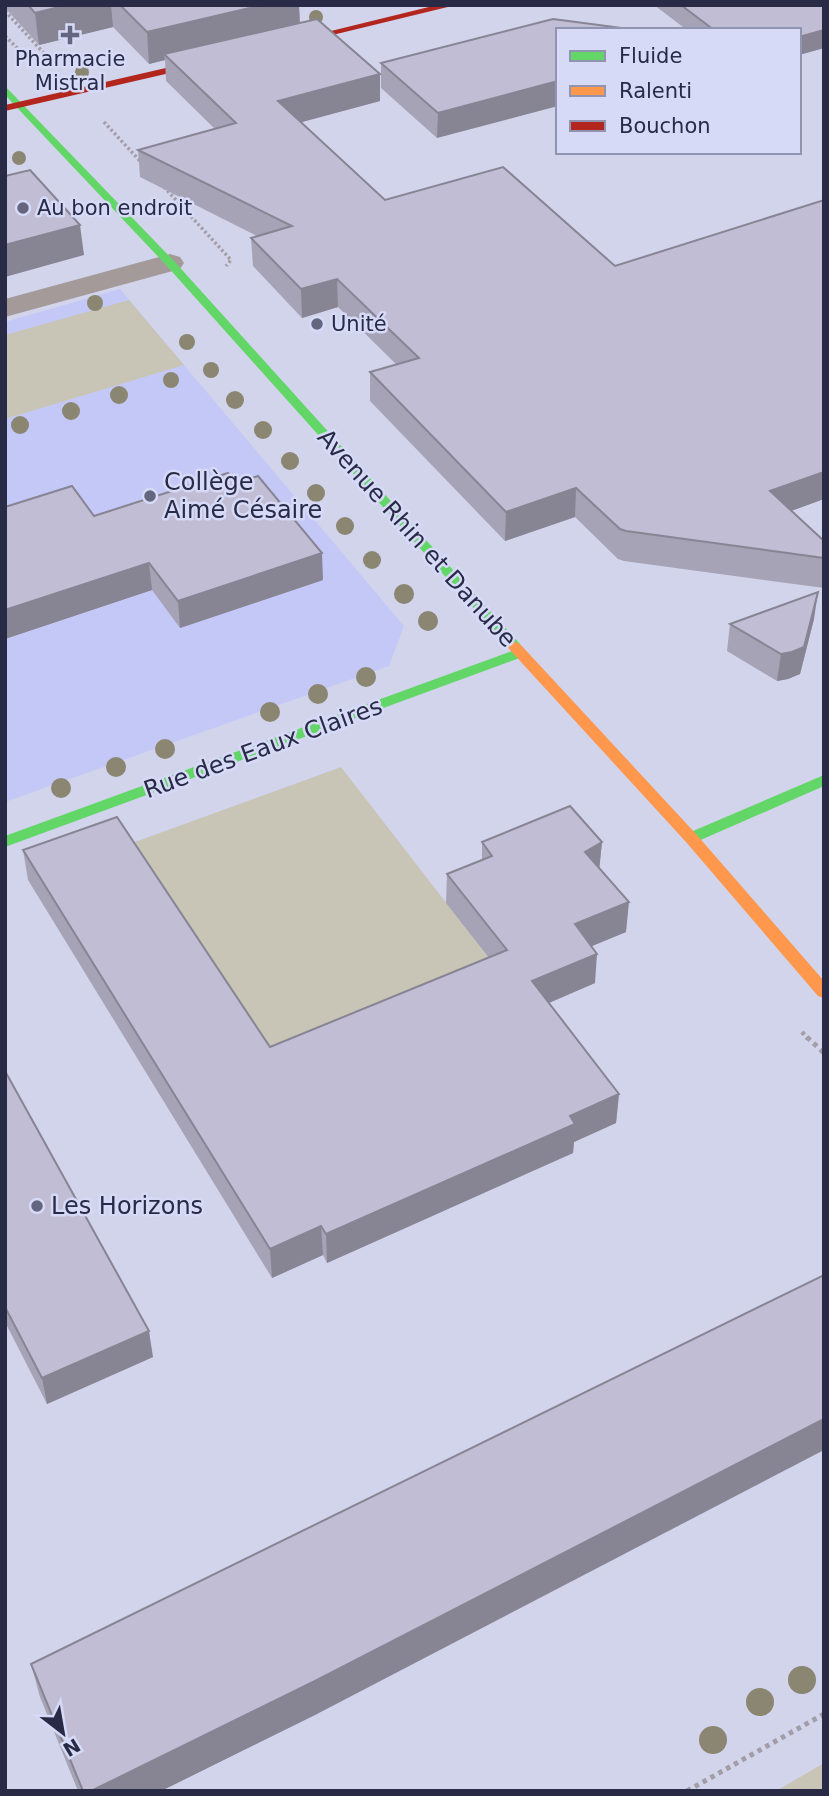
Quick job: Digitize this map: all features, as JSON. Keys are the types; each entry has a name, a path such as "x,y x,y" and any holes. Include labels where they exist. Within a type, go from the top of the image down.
{"street":[{"path":"269,47 451,5"},
{"path":"13,107 229,57"},
{"name":"Avenue Rhin et Danube","path":"5,89 13,107 170,262 520,653 691,838 824,992"},
{"path":"5,308 170,262"},
{"name":"Rue des Eaux Claires","path":"5,842 520,653"},
{"path":"691,838 824,780"}],"path":[{"path":"5,11 82,91 98,116 146,167"},
{"path":"155,177 231,260 224,270"},
{"path":"687,1791 824,1714"}],"shaded area":[{"name":"Collège Aimé Césaire","path":"120,289 404,626 389,666 5,802 5,322"},
{"path":"129,300 184,365 5,419 5,335"},
{"path":"341,767 506,980 272,1076 121,847"},
{"path":"824,1763 824,1791 776,1791"}],"building":[{"path":"28,5 67,5 35,13"},
{"path":"120,5 263,5 147,32"},
{"path":"681,5 824,5 824,30 801,36 801,28 711,28"},
{"path":"317,19 380,74 278,101 385,200 503,167 615,266 824,200 824,472 770,491 824,541 824,558 626,531 620,529 576,488 506,512 370,372 419,358 337,279 301,289 251,238 292,226 138,150 236,123 164,54"},
{"path":"553,19 622,28 556,28 556,82 438,113 381,63"},
{"path":"30,170 80,225 5,245 5,176"},
{"path":"228,473 236,483 258,476 322,553 178,601 149,563 5,610 5,507 72,486 94,516"},
{"path":"818,592 804,647 792,652 781,654 730,624"},
{"path":"570,806 602,842 585,852 629,902 575,924 597,954 532,981 619,1094 570,1116 575,1124 326,1234 321,1226 270,1249 23,850 117,817 270,1047 507,950 447,874 492,856 482,842"},
{"name":"Les Horizons","path":"5,1071 149,1331 42,1378 5,1307"},
{"path":"824,1275 824,1419 315,1681 91,1791 83,1791 31,1664"}],"traffic: fast":[{"path":"5,89 170,263 515,647"},
{"path":"5,842 520,653"},
{"path":"691,838 824,780"}],"traffic: slow":[{"path":"515,647 691,838 824,992"}],"traffic: jam":[{"path":"283,44 451,5"},
{"path":"5,108 218,59"}],"place":[{"name":"Pharmacie Mistral","path":"70,35"},
{"name":"Au bon endroit","path":"23,208"},
{"name":"Unité","path":"317,324"},
{"name":"Collège Aimé Césaire","path":"150,496"},
{"name":"Les Horizons","path":"37,1206"}]}
